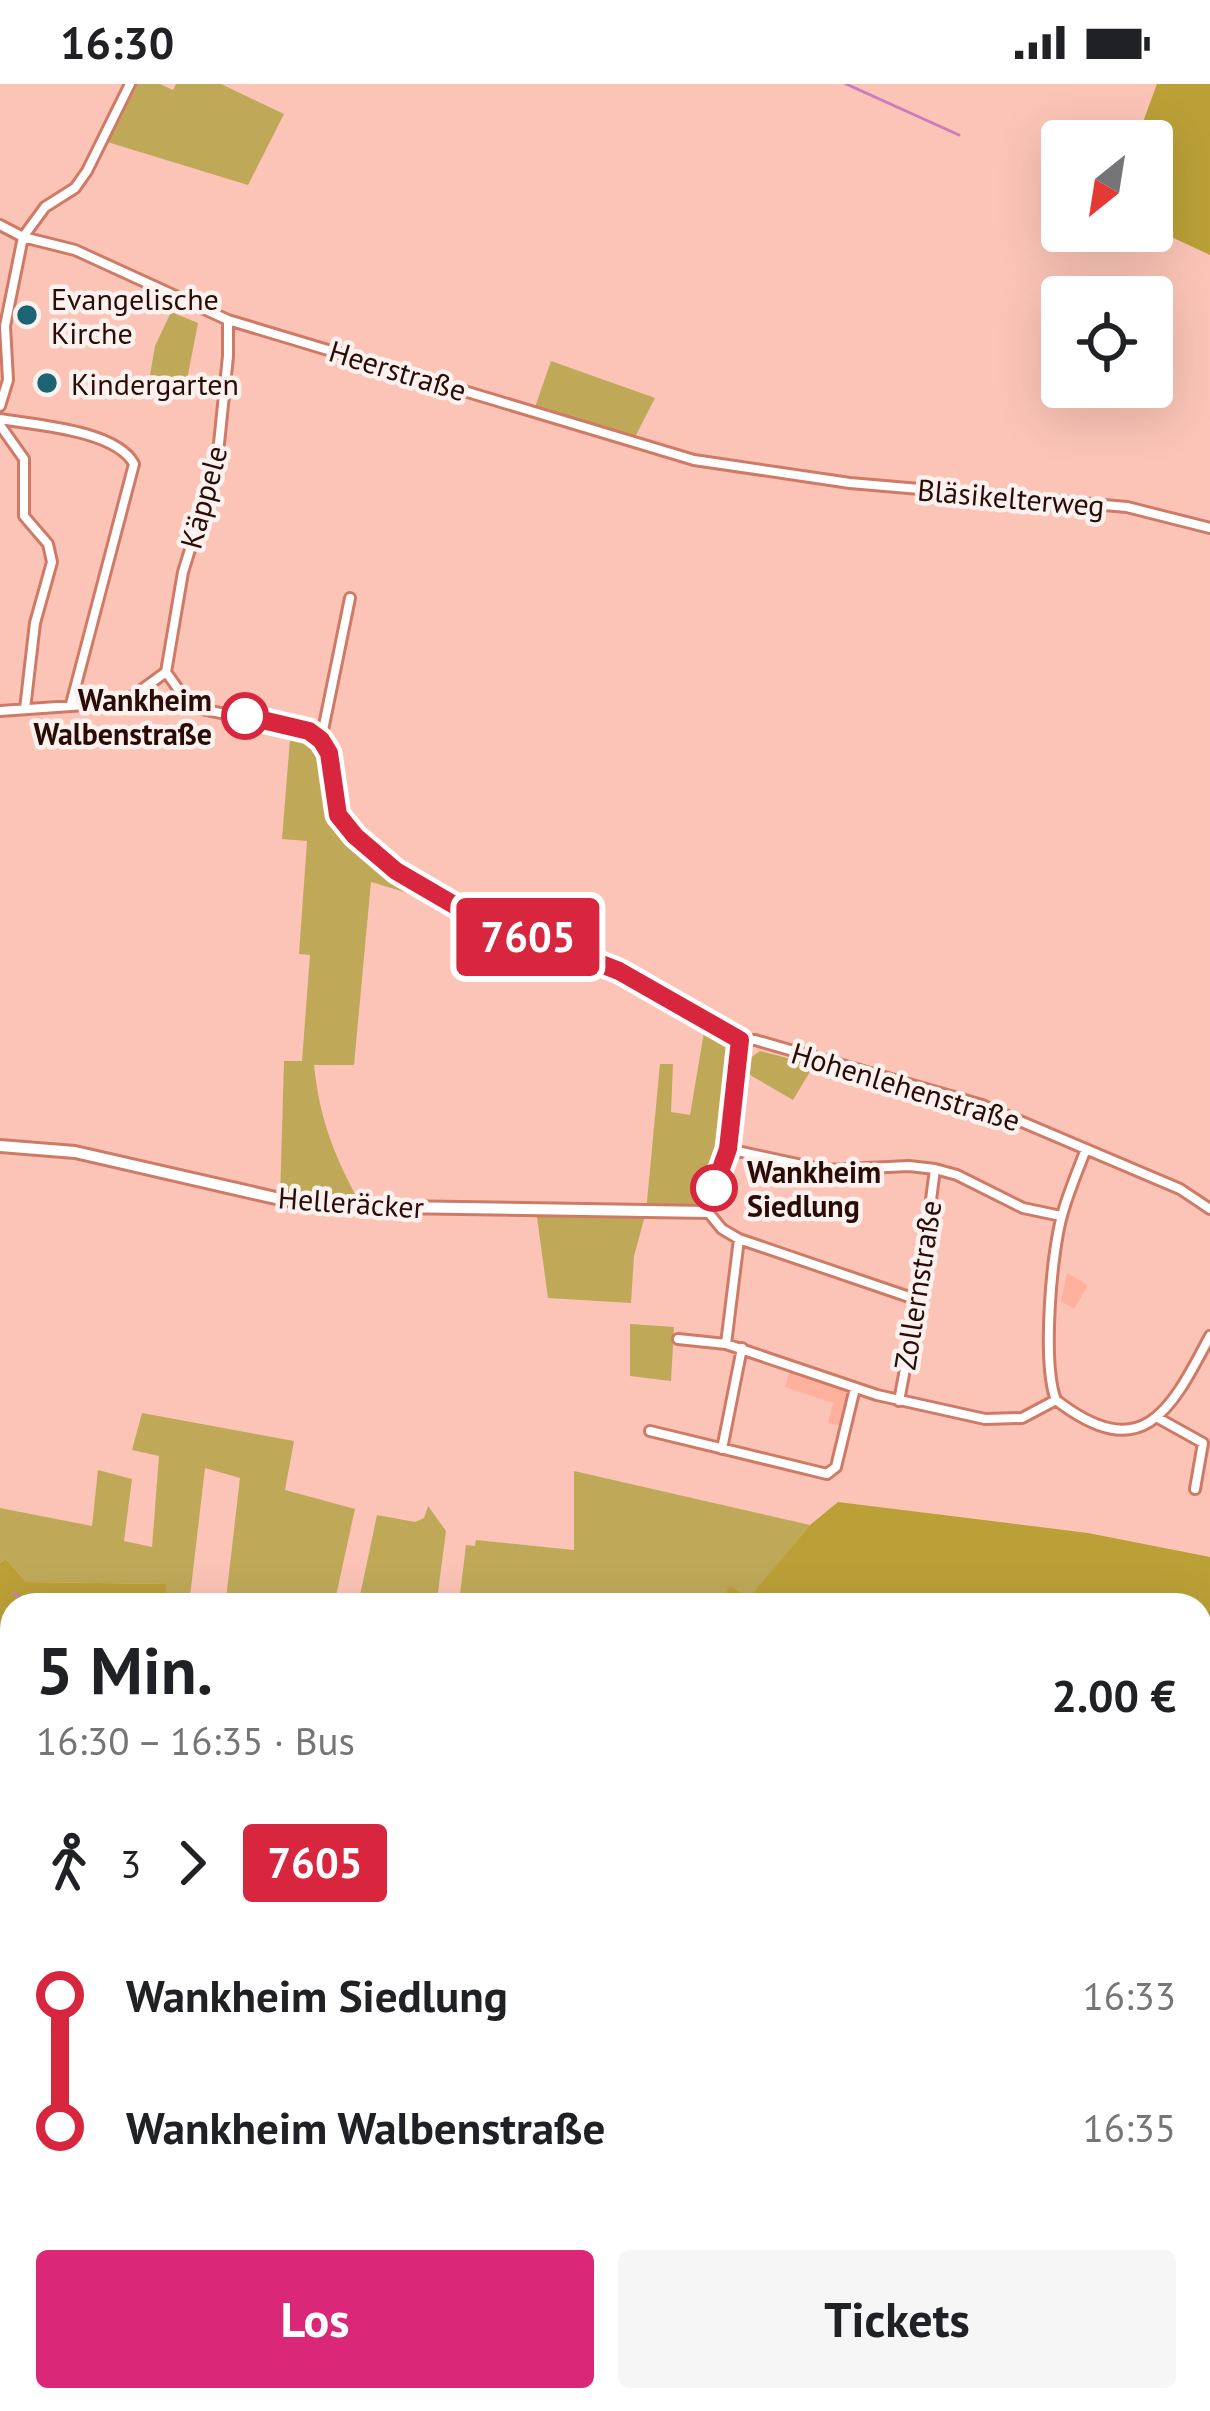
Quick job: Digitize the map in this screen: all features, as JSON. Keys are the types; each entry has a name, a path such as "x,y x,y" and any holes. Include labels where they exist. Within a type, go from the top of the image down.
{"street":[{"path":"0,406 8,380 3,336 22,237 45,207 75,188 87,171 130,84"},
{"name":"Heerstraße","path":"0,225 22,237 75,250 228,320 676,455 809,478"},
{"name":"Käppele","path":"166,672 183,572 217,464 228,320"},
{"path":"0,422 90,434 129,455 134,464 70,704"},
{"path":"0,422 24,459 24,516 48,544 52,562 35,622 25,709"},
{"name":"Bläsikelterweg","path":"809,478 1127,507 1210,528"},
{"path":"0,710 124,703 191,707 309,731 321,740 350,598"},
{"path":"124,703 166,672 191,707"},
{"name":"Hohenlehenstraße","path":"321,740 329,753 338,815 355,836 396,871 461,909 619,971 740,1040 755,1040 982,1105 1210,1208"},
{"path":"740,1040 728,1149 708,1212 722,1229 739,1239 918,1300"},
{"name":"Helleräcker","path":"0,1146 75,1152 330,1206 708,1212"},
{"path":"728,1149 825,1170 935,1169 1023,1208 1061,1216"},
{"path":"1086,1149 1061,1216 1048,1346 1048,1374 1056,1400 1104,1429 1121,1430 1158,1418 1175,1402 1210,1336"},
{"name":"Zollernstraße","path":"899,1401 935,1169"},
{"path":"726,1344 739,1239"},
{"path":"678,1340 726,1344 899,1401 1003,1420 1034,1414 1056,1400"},
{"path":"722,1448 742,1348"},
{"path":"650,1431 832,1472 856,1388"},
{"path":"1158,1418 1203,1443 1195,1489"}],"shaded area":[{"path":"130,84 160,84 173,90 176,84 221,84 284,114 248,185 104,141"},
{"path":"1157,84 1210,84 1210,255 1173,238 1173,120 1144,120"},
{"path":"171,312 198,323 187,380 150,375 155,346"},
{"path":"551,361 655,398 632,443 533,413"},
{"path":"291,727 321,742 330,765 334,805 353,833 396,870 461,909 371,882 354,1065 314,1065 330,1139 362,1207 280,1199 284,1061 302,1061 310,955 299,954 307,841 282,839"},
{"path":"706,1020 740,1040 728,1149 708,1212 646,1212 660,1064 673,1064 671,1112 690,1115"},
{"path":"760,1051 814,1065 793,1100 745,1072 749,1059"},
{"path":"536,1210 646,1212 634,1256 631,1303 548,1298"},
{"path":"1067,1273 1088,1285 1074,1309 1061,1301"},
{"path":"630,1324 674,1327 671,1381 630,1376"},
{"path":"791,1366 855,1388 846,1427 828,1423 833,1403 785,1387"},
{"path":"142,1413 294,1441 285,1490 355,1509 337,1593 227,1593 240,1478 205,1468 190,1593 166,1593 166,1584 26,1582 6,1559 0,1563 0,1508 92,1526 98,1470 132,1479 124,1541 152,1547 159,1456 132,1450"},
{"path":"574,1471 810,1525 754,1593 730,1587 726,1593 460,1593 466,1545 475,1546 476,1540 574,1550"},
{"path":"838,1502 1088,1533 1210,1557 1210,1593 753,1593 810,1525"},
{"path":"428,1506 446,1531 438,1593 361,1593 377,1515 415,1522 424,1518"},
{"path":"6,1559 26,1582 166,1584 166,1593 0,1593 0,1563"}],"waterway":[{"path":"846,84 959,135"}],"bus line":[{"name":"7605","path":"245,716 309,731 321,740 329,753 338,815 396,871 461,909 619,971 740,1040 728,1149 714,1188"}],"place":[{"name":"Evangelische Kirche","path":"27,315"},
{"name":"Kindergarten","path":"47,383"},
{"name":"Wankheim Walbenstraße","path":"245,716"},
{"name":"Wankheim Siedlung","path":"714,1188"}]}
